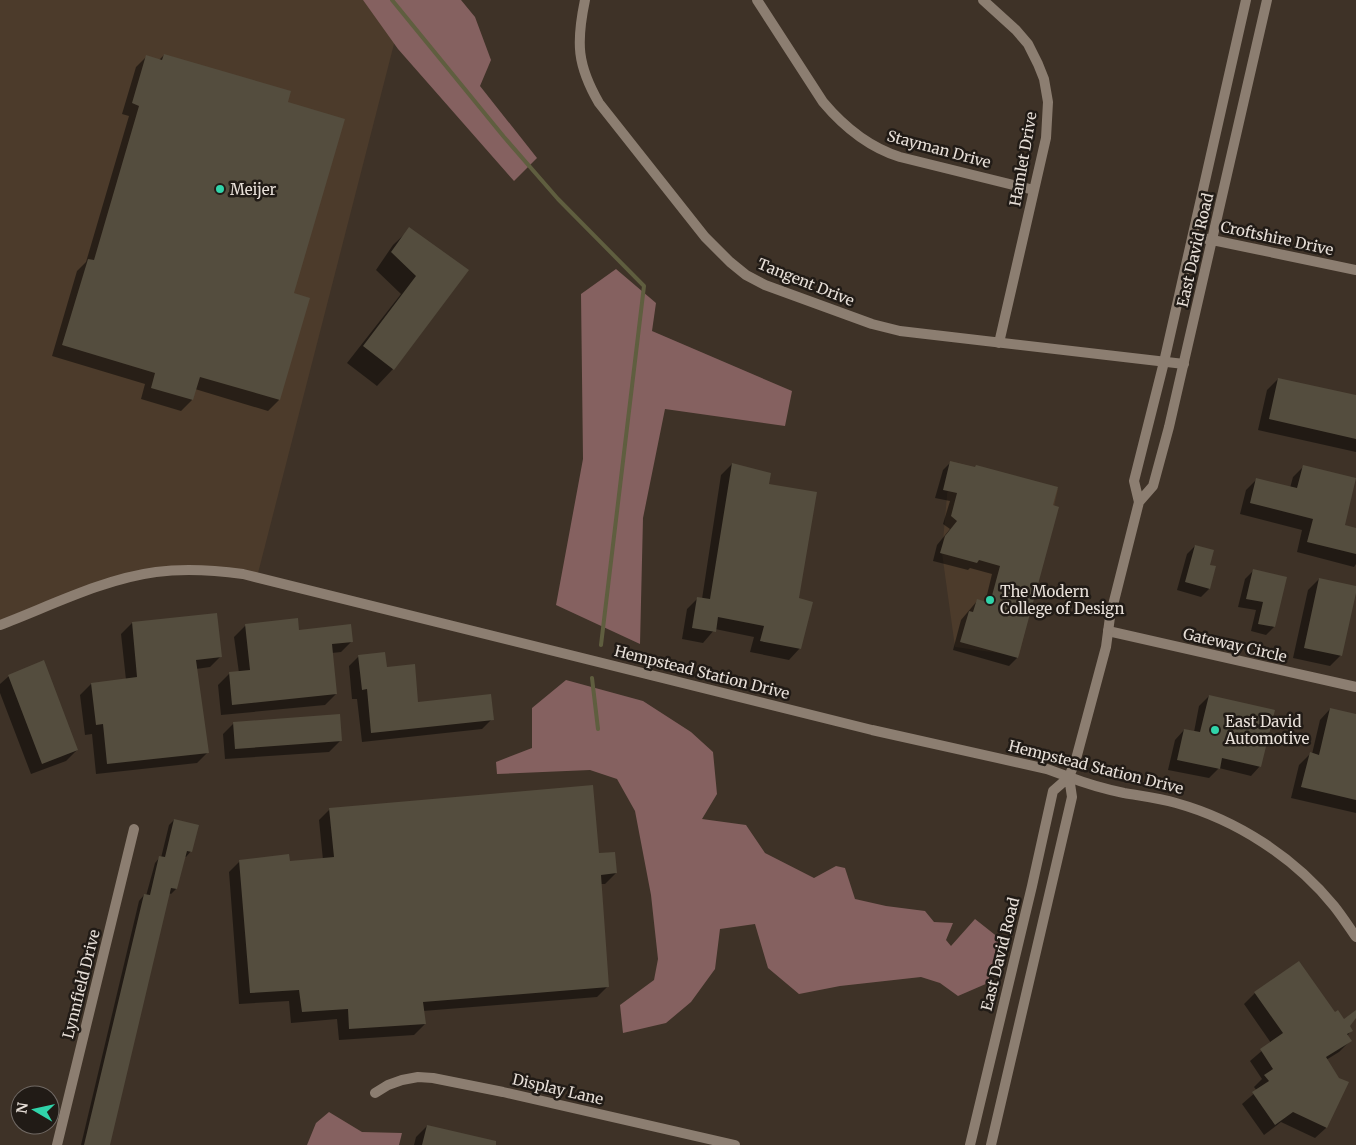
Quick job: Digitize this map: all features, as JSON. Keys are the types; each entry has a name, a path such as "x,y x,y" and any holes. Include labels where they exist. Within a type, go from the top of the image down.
{"street":[{"name":"Tangent Drive","path":"585,0 582,15 580,56 588,83 600,103 705,237 746,275 764,285 872,324 900,331 1184,364"},
{"name":"Stayman Drive","path":"757,0 823,102 846,127 868,144 886,153 900,157 1034,190"},
{"name":"Hamlet Drive","path":"983,0 1016,30 1028,44 1044,79 1048,102 1046,138 999,343"},
{"name":"East David Road","path":"970,1145 1053,791 1069,777 1076,759 1103,657 1110,617 1139,502 1134,481 1164,362 1246,0"},
{"name":"East David Road","path":"1139,502 1154,486 1184,364 1267,0"},
{"name":"Croftshire Drive","path":"1193,236 1356,270"},
{"name":"Hempstead Station Drive","path":"0,625 100,586 132,577 156,572 187,570 215,570 243,574 872,730 1047,769 1086,784 1175,802 1229,822 1281,855 1334,906 1356,937"},
{"name":"Gateway Circle","path":"1108,631 1356,687"},
{"name":"East David Road","path":"991,1145 1072,797 1069,777"},
{"name":"Lynnfield Drive","path":"56,1145 134,830"},
{"name":"Display Lane","path":"375,1093 388,1085 402,1080 418,1077 433,1078 735,1145"}],"shaded area":[{"path":"0,0 366,0 395,40 257,577 215,570 133,577 0,624"},
{"path":"363,0 461,0 475,17 491,60 480,86 537,158 514,181 398,49"},
{"path":"616,269 656,303 652,331 792,391 785,426 665,409 643,518 640,644 556,605 583,459 581,294"},
{"name":"The Modern College of Design","path":"950,461 1058,489 1019,656 955,647 942,553"},
{"path":"566,680 643,701 691,732 713,752 717,794 702,819 746,825 765,853 814,878 836,866 845,868 855,899 886,906 925,911 934,922 953,923 946,940 951,946 975,919 999,938 988,983 958,996 940,983 921,977 840,986 799,994 768,968 755,924 720,929 715,969 691,1002 666,1023 623,1033 620,1005 654,980 658,959 651,895 635,811 617,779 590,770 497,774 496,762 532,748 532,708"},
{"path":"329,1112 362,1132 402,1133 399,1145 307,1145 316,1123"}],"building":[{"name":"Meijer","path":"164,54 291,91 288,102 345,119 294,293 310,298 280,400 200,377 193,400 151,388 155,373 62,345 88,259 94,260 139,106 132,103 146,55 162,60"},
{"path":"409,227 469,270 394,370 363,346 416,276 391,252"},
{"path":"1278,378 1356,395 1356,439 1269,419"},
{"name":"The Modern College of Design","path":"950,461 975,467 976,465 1058,487 1053,505 1059,507 1018,658 960,642 969,611 973,612 977,599 990,603 1000,566 979,560 977,563 940,553 945,536 957,521 951,516 957,493 943,490"},
{"path":"732,463 771,473 769,484 817,492 799,598 813,602 801,649 760,641 764,626 718,617 716,632 692,628 697,597 710,599"},
{"path":"1303,465 1356,478 1345,525 1356,528 1356,554 1307,542 1313,519 1250,503 1256,478 1297,488"},
{"path":"1195,545 1214,550 1210,565 1216,566 1210,589 1185,582"},
{"path":"1253,569 1287,577 1275,627 1258,624 1263,602 1246,599"},
{"path":"1319,578 1356,586 1342,656 1304,648"},
{"path":"217,613 222,657 196,660 209,753 107,764 103,724 96,725 91,683 137,677 132,622"},
{"path":"298,618 299,630 351,624 353,642 332,644 337,694 232,705 229,672 250,670 245,624"},
{"path":"385,652 387,667 415,664 418,702 491,694 494,720 371,733 367,689 362,690 358,655"},
{"path":"44,660 78,750 42,764 8,675"},
{"path":"1209,695 1275,710 1261,767 1222,758 1220,769 1177,760 1184,729 1200,732"},
{"path":"1330,708 1356,714 1356,800 1301,787 1310,752 1319,755"},
{"path":"340,714 342,741 235,749 233,722"},
{"path":"593,785 599,853 615,852 617,873 601,875 609,987 423,1002 426,1024 349,1029 348,1009 302,1012 299,990 250,993 239,860 289,854 290,861 334,857 329,808"},
{"path":"174,819 199,825 192,852 187,851 177,889 171,888 110,1145 84,1145 144,894 150,895 159,856 165,857"},
{"path":"1299,961 1335,1012 1338,1010 1344,1019 1356,1010 1356,1018 1350,1026 1353,1031 1347,1034 1352,1041 1326,1057 1339,1078 1349,1082 1327,1128 1293,1112 1275,1125 1252,1092 1269,1081 1264,1075 1273,1069 1260,1049 1283,1033 1254,992"},
{"path":"427,1125 496,1141 496,1145 422,1145"}],"waterway":[{"path":"392,0 504,137 558,199 644,286 601,645"},
{"path":"592,678 598,729"}],"place":[{"name":"Meijer","path":"220,189"},
{"name":"The Modern College of Design","path":"990,600"},
{"name":"East David Automotive","path":"1215,730"}]}
